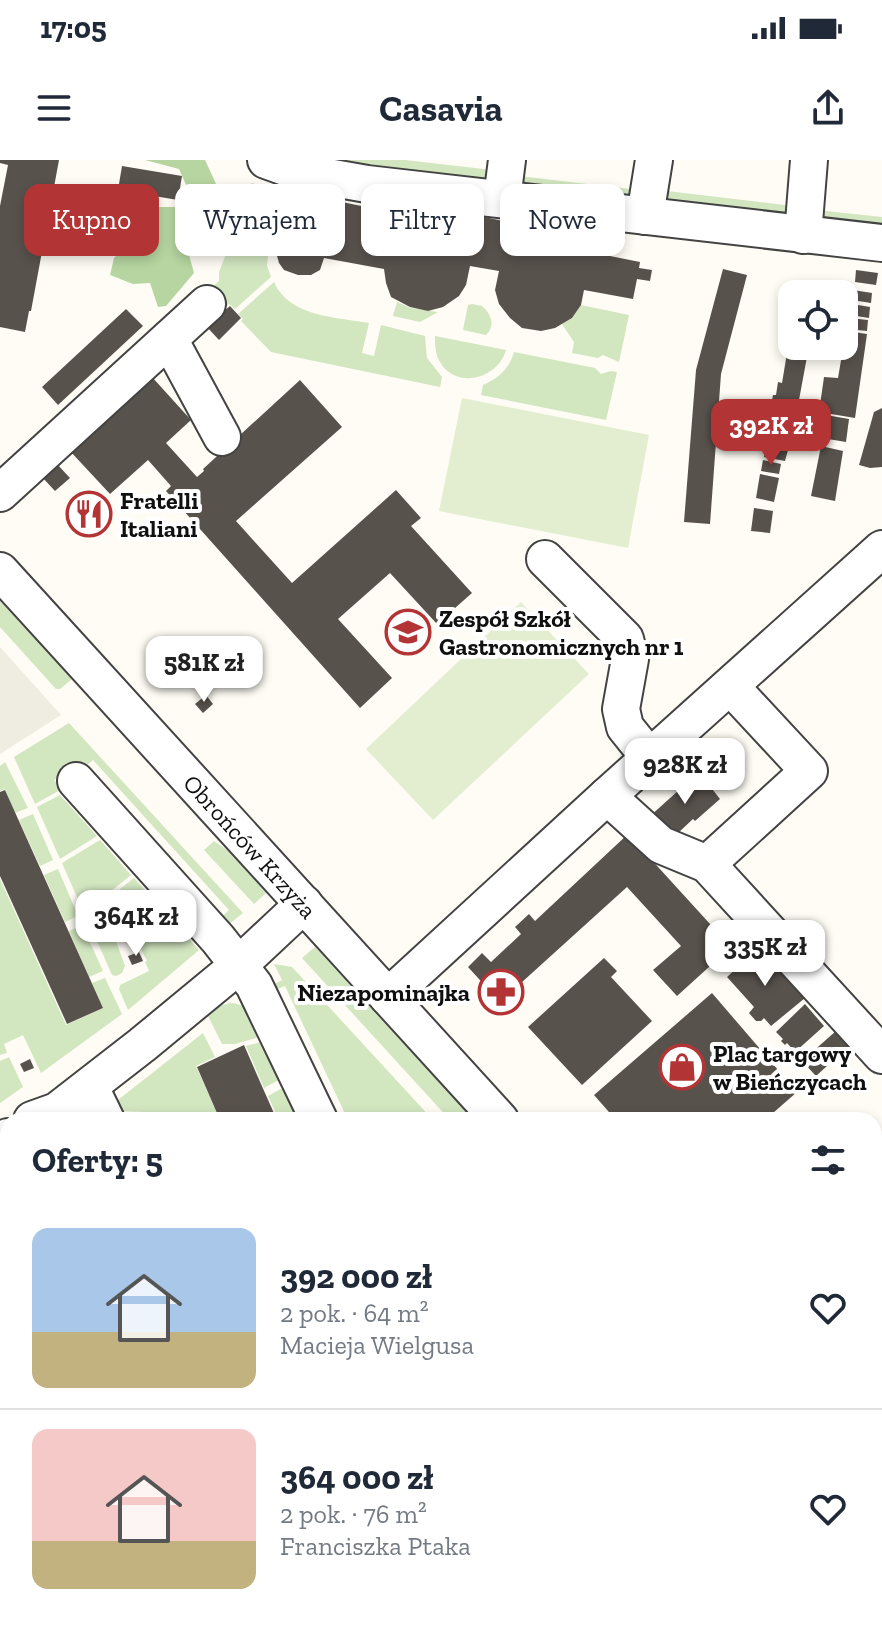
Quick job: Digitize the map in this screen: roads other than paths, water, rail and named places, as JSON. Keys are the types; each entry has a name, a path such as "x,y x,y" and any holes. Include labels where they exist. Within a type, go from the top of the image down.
{"street":[{"path":"266,160 286,168 316,168 367,184 500,199"},
{"path":"504,184 507,160"},
{"path":"645,216 654,160"},
{"path":"803,235 809,160"},
{"path":"625,214 882,243"},
{"path":"0,493 207,304"},
{"path":"169,339 222,437"},
{"path":"388,997 882,549"},
{"path":"545,559 625,639 630,659 621,709 625,727 650,758"},
{"name":"Obrońców Krzyża","path":"0,571 493,1112"},
{"path":"707,864 809,771 730,686"},
{"path":"76,781 256,987 315,1112"},
{"path":"607,796 661,845 707,864 882,1055"},
{"path":"54,1112 90,1087 239,965 304,904"},
{"path":"90,1087 102,1112"}],"place":[{"name":"Fratelli Italiani","path":"89,514"},
{"name":"Zespół Szkół Gastronomicznych nr 1","path":"408,632"},
{"name":"Niezapominajka","path":"501,992"},
{"name":"Plac targowy w Bieńczycach","path":"682,1067"}]}
